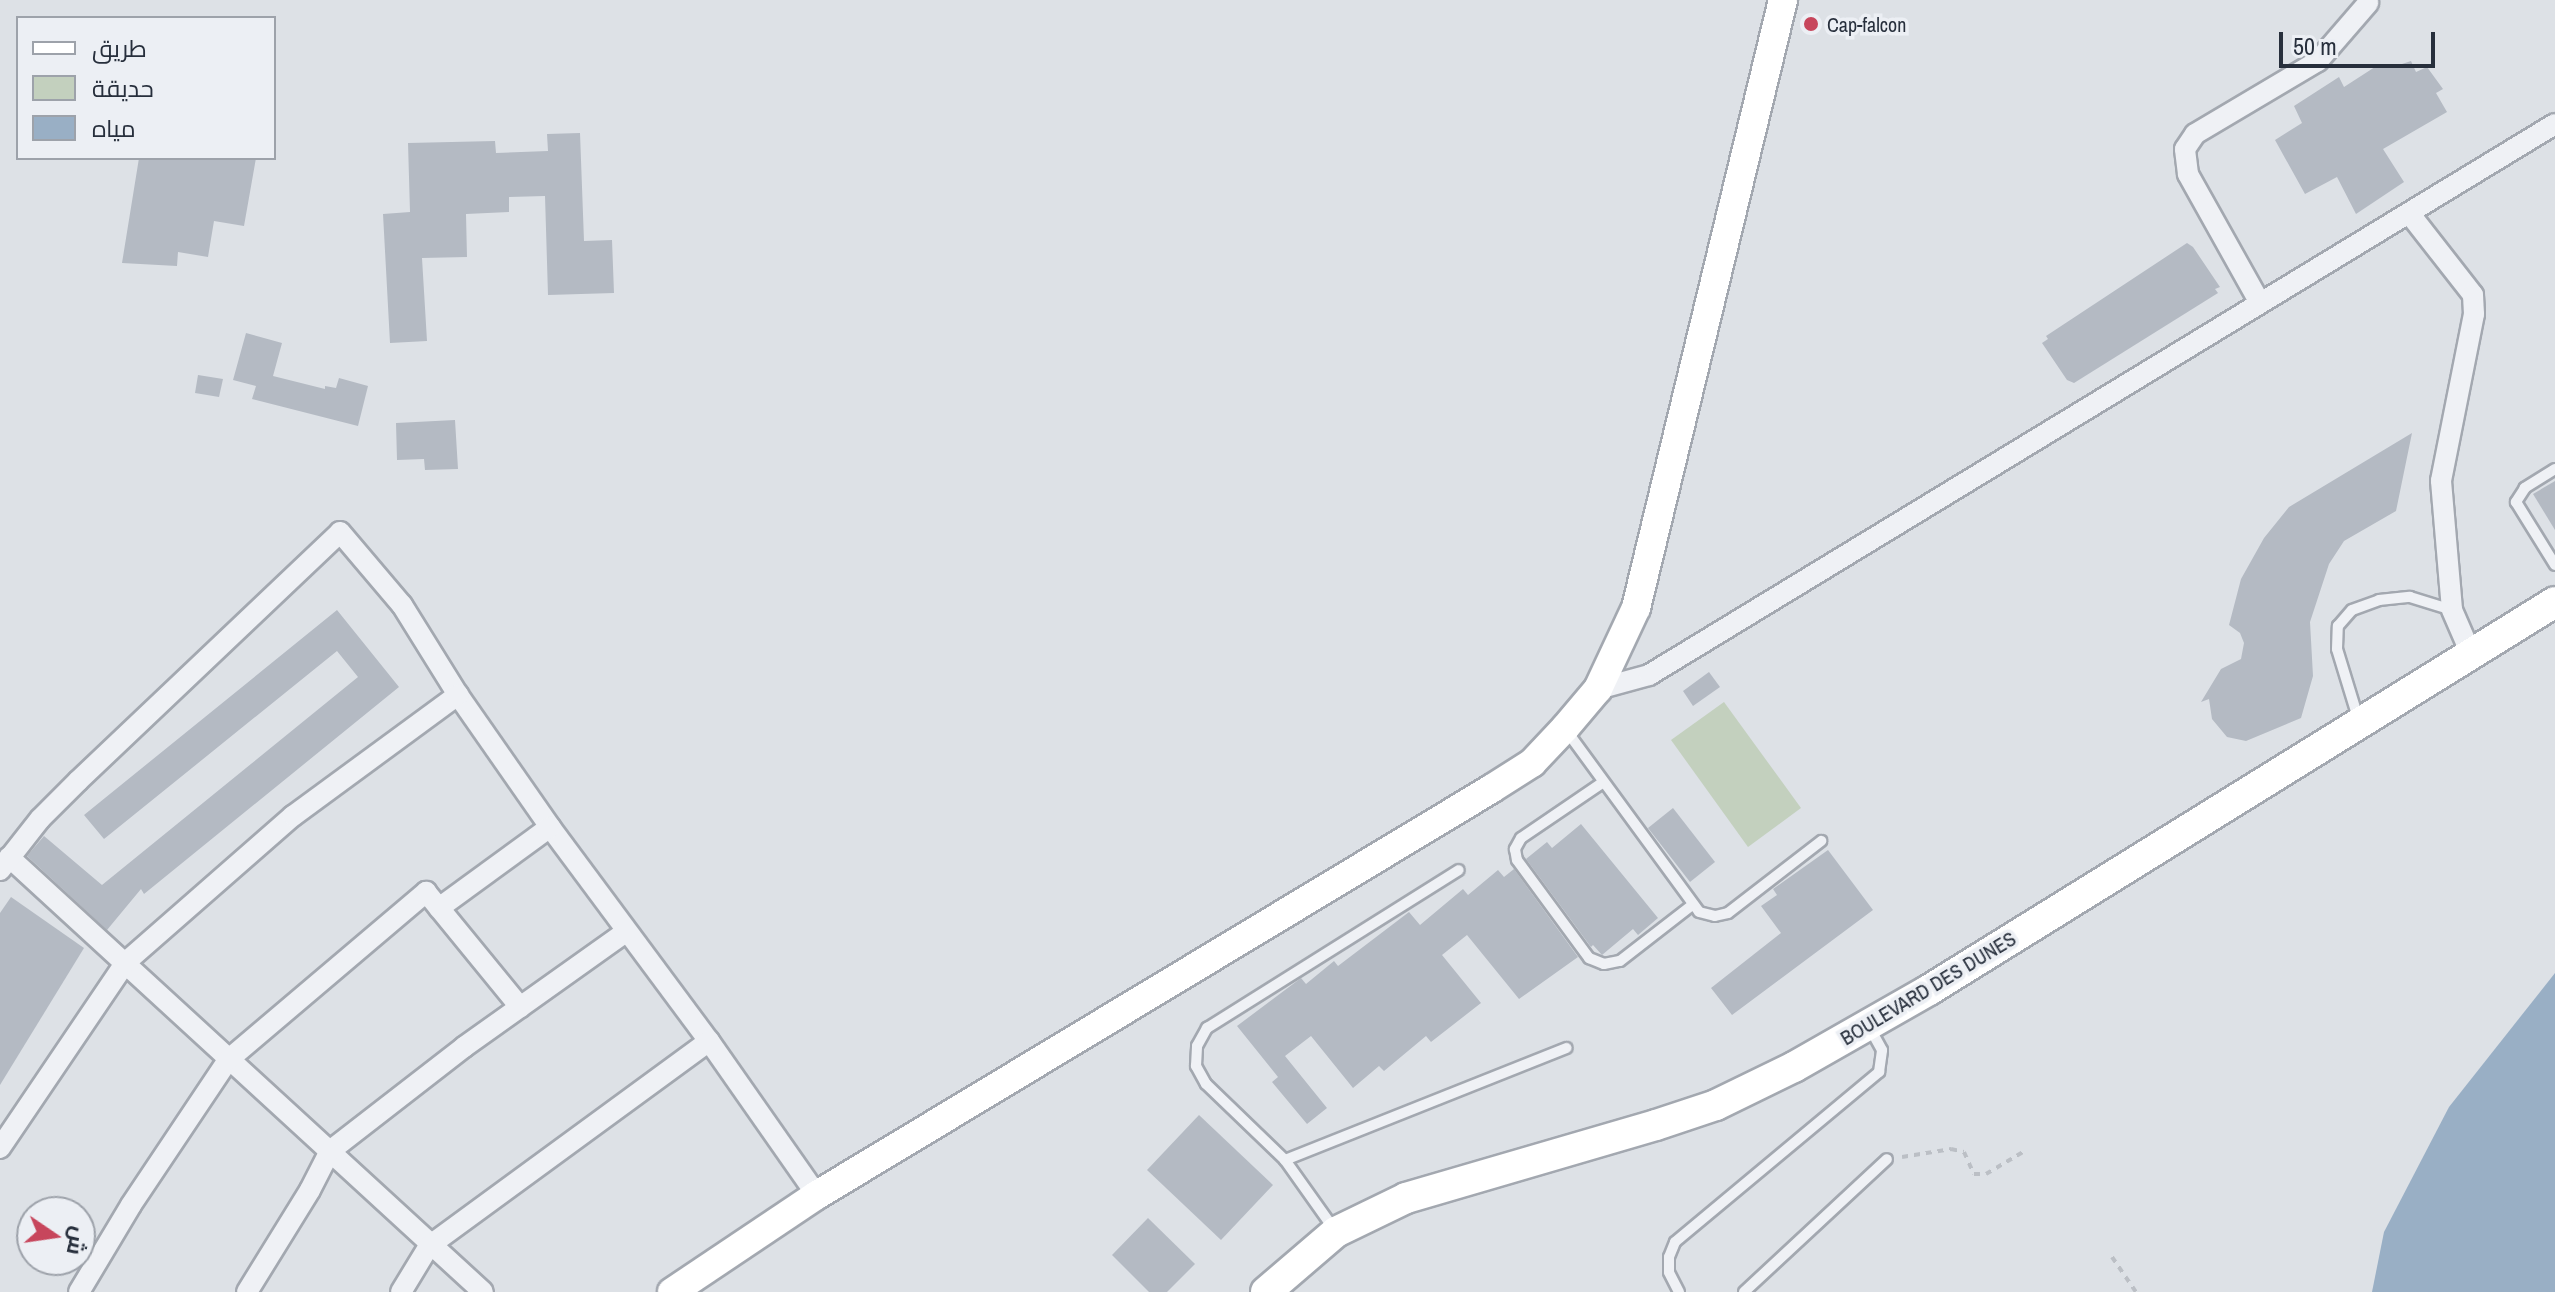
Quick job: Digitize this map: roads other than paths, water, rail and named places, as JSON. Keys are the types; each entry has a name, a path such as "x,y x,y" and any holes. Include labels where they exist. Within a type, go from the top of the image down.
{"main road":[{"path":"672,1292 817,1195 1491,789 1532,763 1565,728 1598,689 1636,608 1650,561 1783,0"},
{"name":"BOULEVARD DES DUNES","path":"1266,1292 1336,1232 1406,1198 1716,1105 1794,1067 1868,1025 2555,602"}],"street":[{"path":"2260,303 2188,174 2185,149 2195,134 2318,61 2368,3"},
{"path":"1598,689 1649,675 2555,124"},
{"path":"2409,213 2473,295 2474,314 2441,481 2452,610 2471,654"},
{"path":"483,1292 429,1246 126,962 4,864 78,781 340,532 402,605 458,695 550,827 709,1041 817,1195"},
{"path":"0,1148 126,962 293,816 458,695"},
{"path":"439,908 550,827"},
{"path":"79,1292 131,1205 228,1060 426,892 520,1007"},
{"path":"247,1292 310,1190 330,1151 520,1007 626,932"},
{"path":"401,1292 429,1246 709,1041"}],"lane":[{"path":"2555,469 2525,488 2516,502 2555,565"},
{"path":"2359,723 2337,649 2338,626 2352,610 2379,600 2410,597 2452,610"},
{"path":"1565,728 1691,906 1708,915 1728,913 1821,841"},
{"path":"1602,783 1521,838 1515,849 1517,860 1589,958 1604,964 1620,961 1691,906"},
{"path":"1336,1232 1285,1160 1200,1076 1195,1056 1201,1037 1207,1028 1459,870"},
{"path":"1679,1292 1669,1272 1669,1257 1675,1242 1879,1072 1882,1050 1868,1025"},
{"path":"1285,1160 1567,1048"},
{"path":"1744,1292 1887,1159"}],"water":[{"path":"2555,973 2555,1292 2372,1292 2384,1232 2449,1107"}],"place":[{"name":"Cap-falcon","path":"1811,24"}]}
